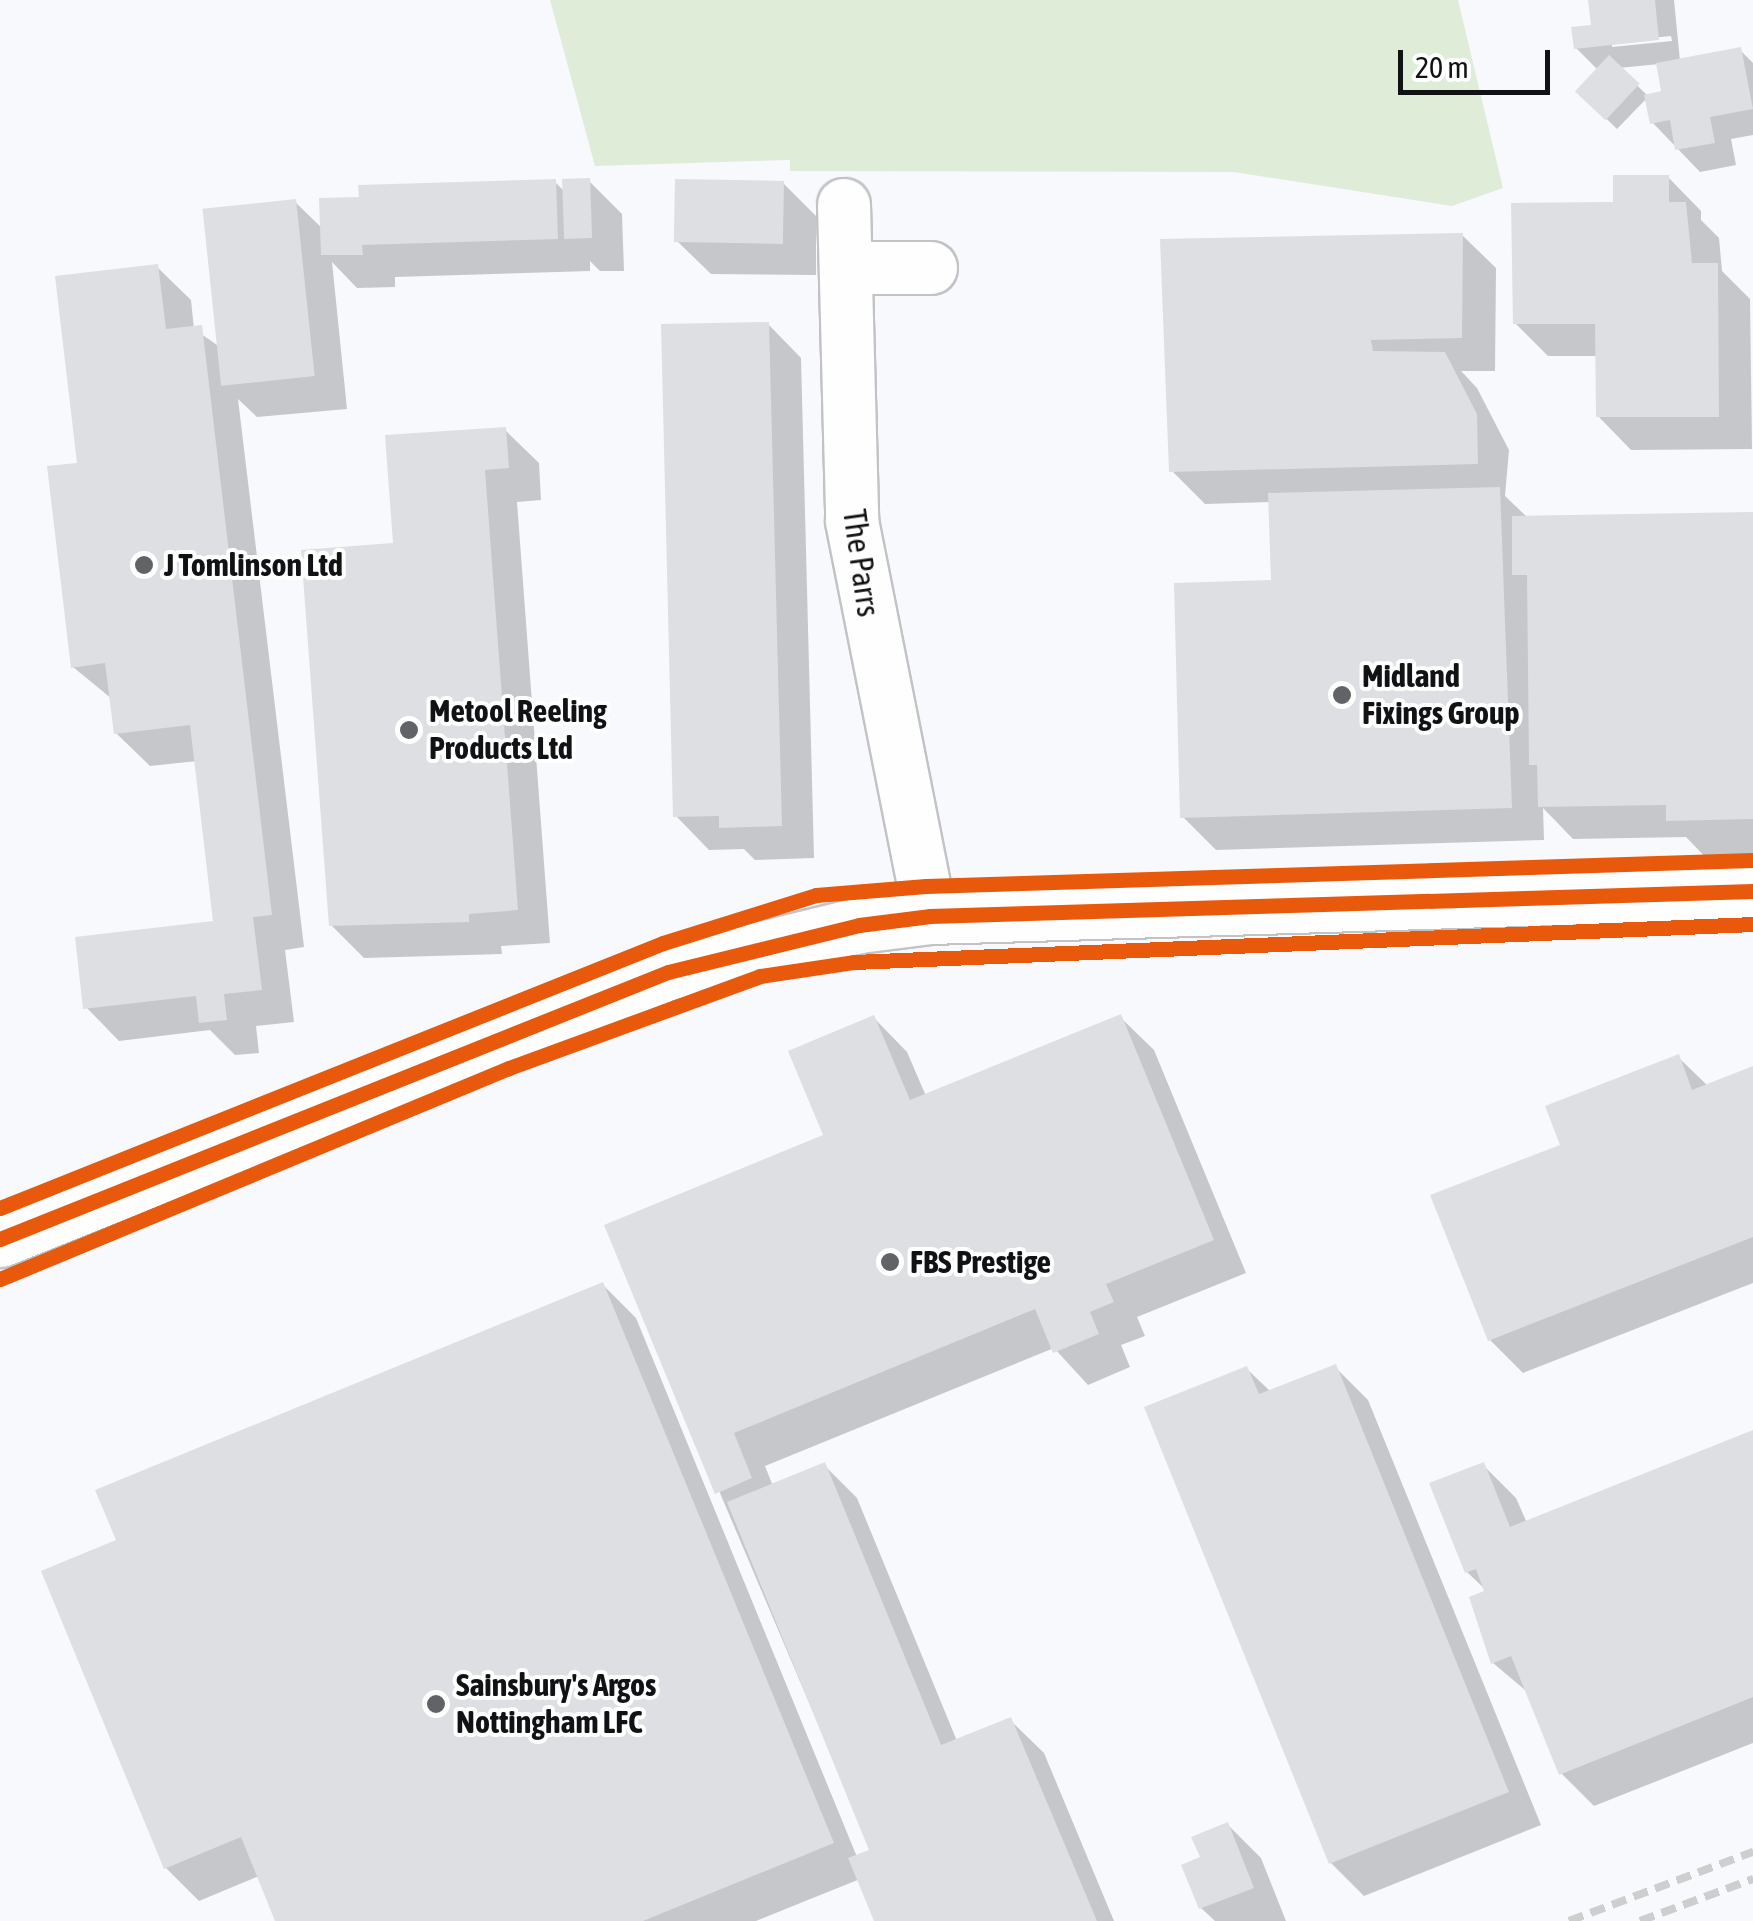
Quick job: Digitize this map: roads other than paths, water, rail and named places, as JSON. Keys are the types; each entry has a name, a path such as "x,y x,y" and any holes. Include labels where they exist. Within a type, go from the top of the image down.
{"street":[{"name":"The Parrs","path":"844,204 852,521 930,916"},
{"path":"848,268 931,268"},
{"path":"0,1239 668,972 844,928 930,916 1753,892"}],"railway":[{"path":"1569,1921 1753,1852"},
{"path":"1640,1921 1753,1879"}],"place":[{"name":"J Tomlinson Ltd","path":"144,565"},
{"name":"Midland Fixings Group","path":"1342,695"},
{"name":"Metool Reeling Products Ltd","path":"409,730"},
{"name":"FBS Prestige","path":"890,1262"},
{"name":"Sainsbury's Argos Nottingham LFC","path":"436,1704"}]}
